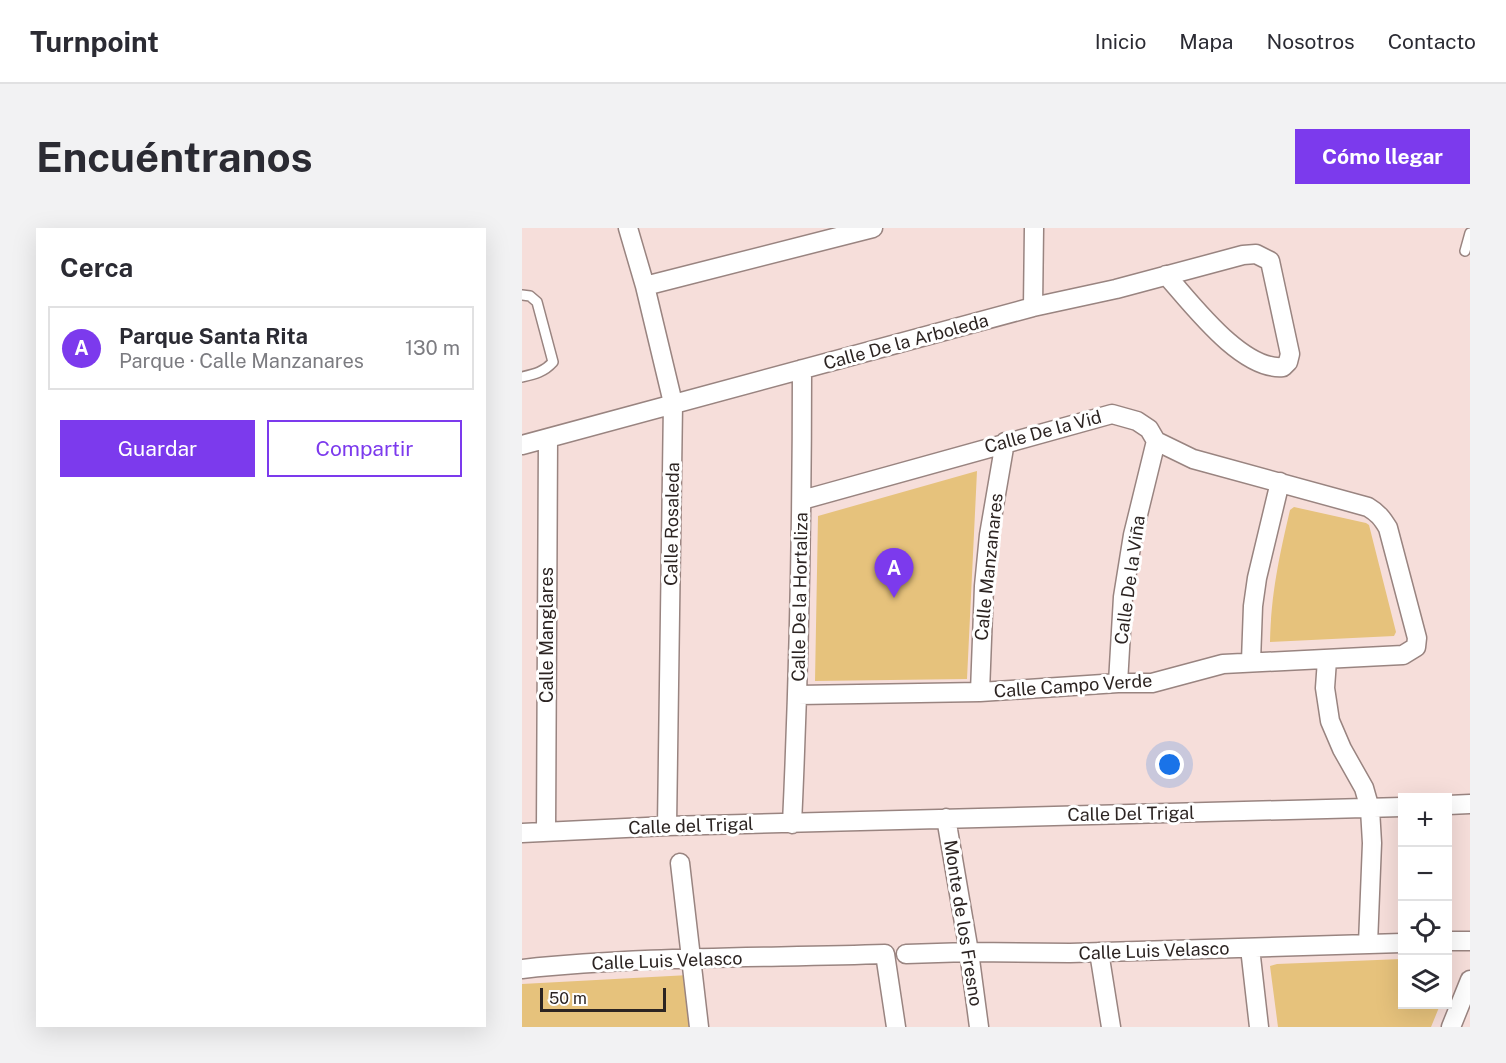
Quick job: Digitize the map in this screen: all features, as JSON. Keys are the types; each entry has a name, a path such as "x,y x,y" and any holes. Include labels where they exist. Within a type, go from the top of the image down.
{"street":[{"name":"Calle Rosaleda","path":"628,228 645,286 673,403 668,826"},
{"path":"645,286 873,228"},
{"path":"1033,307 1034,228"},
{"name":"Calle De la Arboleda","path":"522,445 1033,307 1243,255 1256,254 1270,261 1290,354 1288,362 1283,367 1276,368 1243,354 1166,275"},
{"name":"Calle De la Hortaliza","path":"792,824 798,695 802,369"},
{"name":"Calle De la Vid","path":"802,500 1112,414 1137,421 1149,429 1156,441 1193,459 1368,507 1376,512"},
{"name":"Calle Manglares","path":"546,832 548,438"},
{"name":"Calle De la Viña","path":"1118,683 1124,597 1133,535 1156,441"},
{"name":"Calle Manzanares","path":"980,692 982,614 987,556 1005,442"},
{"path":"1251,661 1253,606 1257,578 1280,482"},
{"name":"Calle Campo Verde","path":"798,695 980,692 1152,683 1223,664 1403,655 1416,647 1415,627 1388,528 1376,512"},
{"path":"1327,660 1325,688 1330,721 1342,749 1364,788 1370,809 1372,843 1368,944"},
{"path":"1452,805 1470,804"},
{"name":"Calle Del Trigal","path":"860,821 1398,807"},
{"name":"Monte de los Fresno","path":"946,818 969,952 979,1027"},
{"name":"Calle del Trigal","path":"522,833 668,826 860,821"},
{"path":"680,863 699,1027"},
{"path":"1452,941 1470,941"},
{"name":"Calle Luis Velasco","path":"906,954 1099,952 1398,943"},
{"path":"1250,948 1259,1027"},
{"path":"1099,952 1111,1027"},
{"name":"Calle Luis Velasco","path":"522,969 575,964 691,959 885,954 896,1027"},
{"path":"1451,1027 1470,980"}],"lane":[{"path":"1465,252 1470,233"},
{"path":"522,295 530,296 537,302 553,362 539,373 522,377"}],"shaded area":[{"path":"977,471 967,679 815,681 818,516"},
{"path":"1294,507 1369,525 1396,632 1394,636 1270,642 1276,576 1290,510"},
{"path":"1398,959 1398,1009 1438,1009 1431,1027 1278,1027 1270,966"},
{"path":"689,975 695,1027 522,1027 522,984"}],"place":[{"name":"Parque Santa Rita","path":"894,598"}]}
